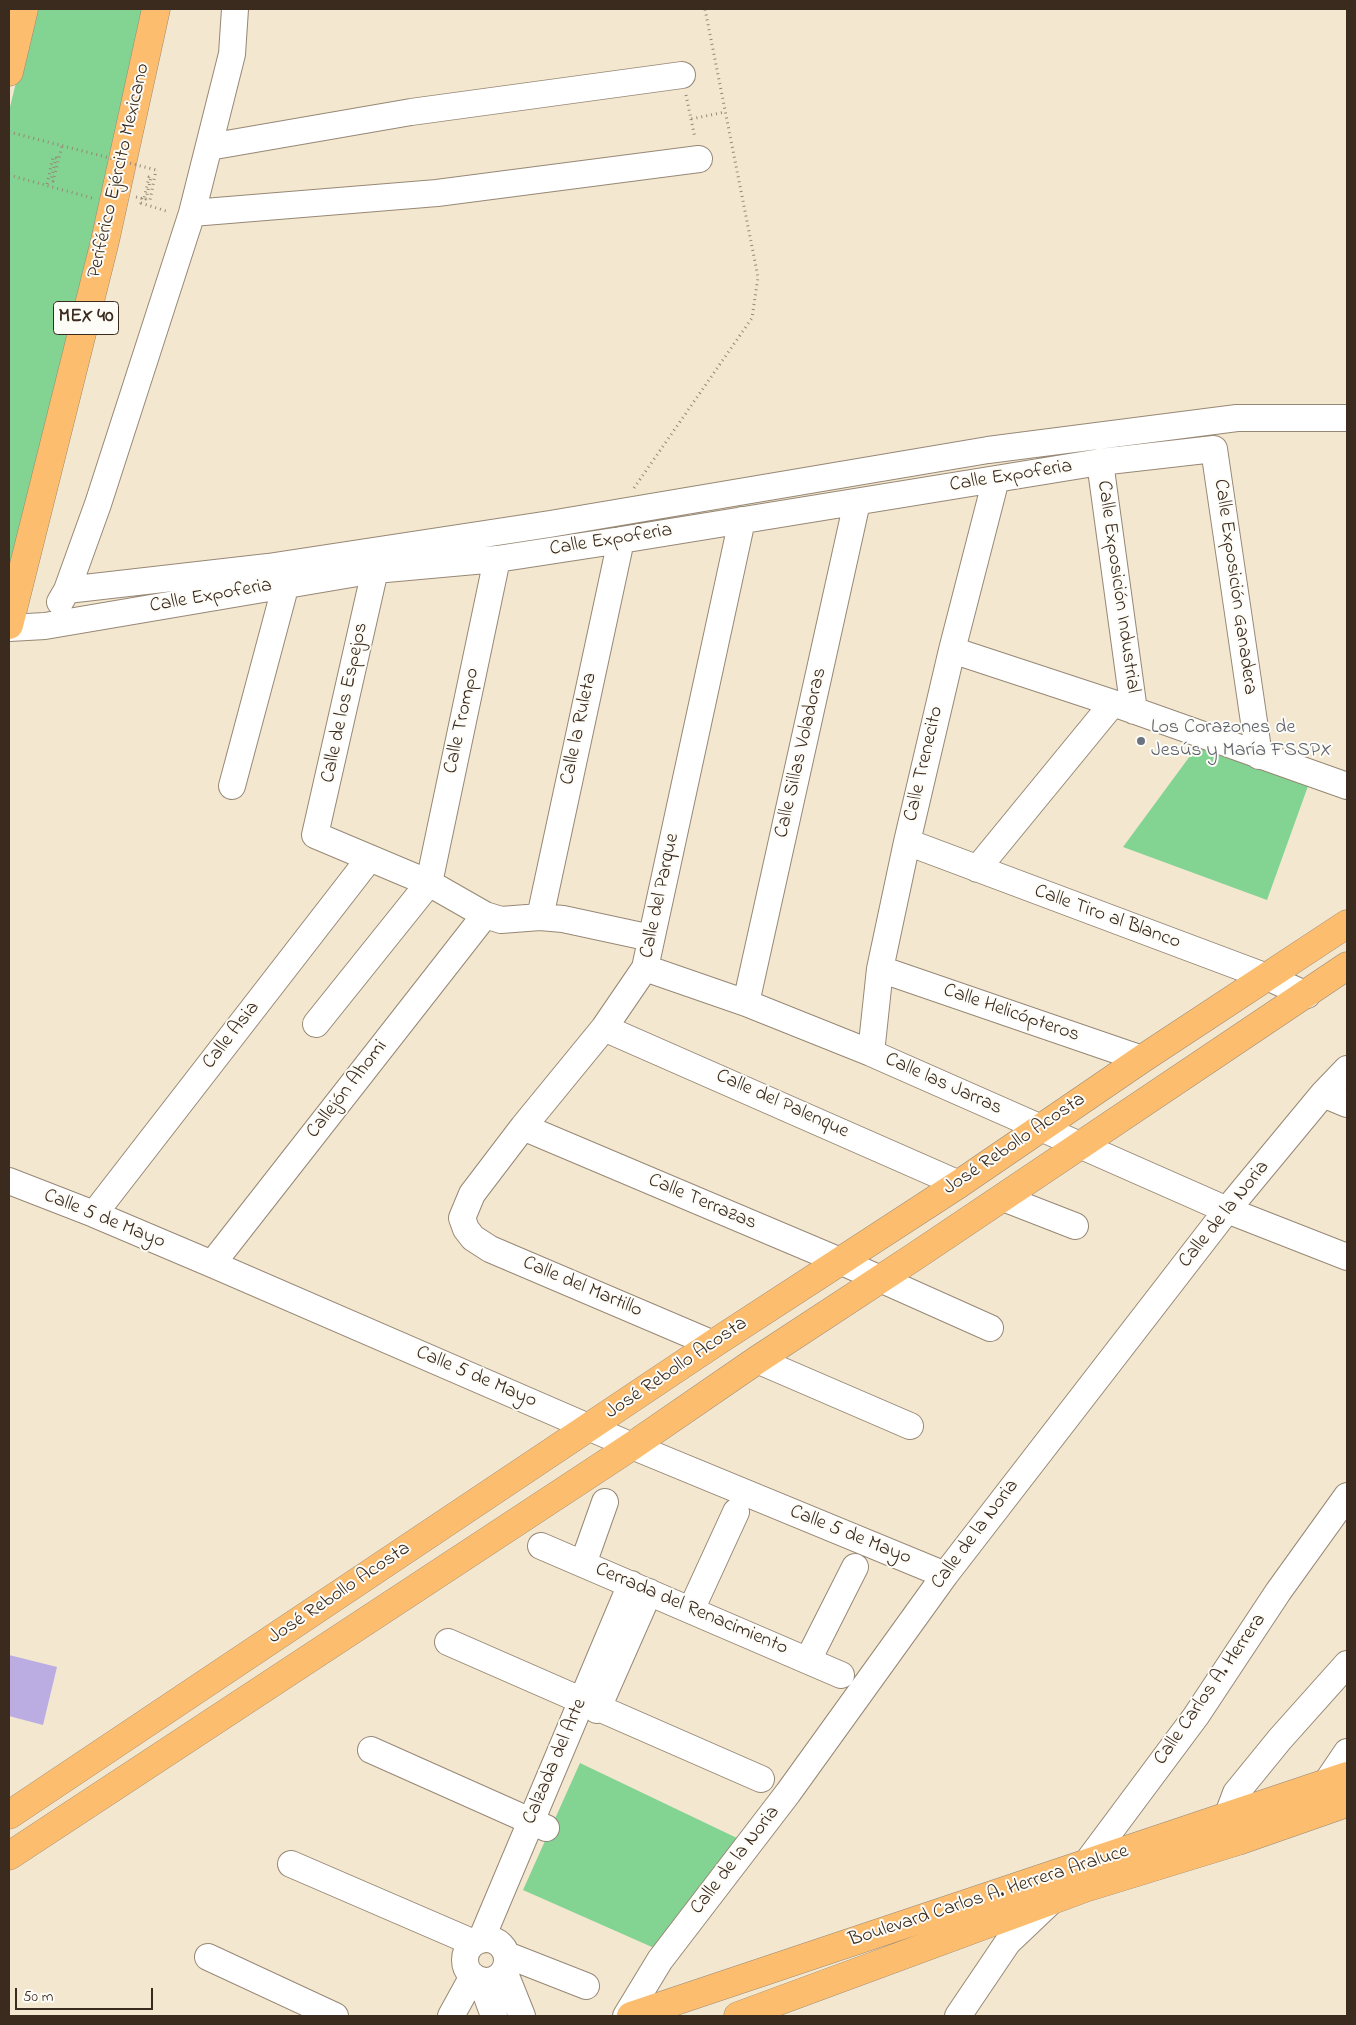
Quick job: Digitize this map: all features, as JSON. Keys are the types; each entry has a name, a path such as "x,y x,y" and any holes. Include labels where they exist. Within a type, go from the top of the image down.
{"main road":[{"path":"9,72 24,9"},
{"name":"Periférico Ejército Mexicano","path":"9,627 114,198 156,9"},
{"name":"José Rebollo Acosta","path":"18,1809 308,1614 591,1428 713,1344 959,1184 1142,1059 1347,924"},
{"name":"José Rebollo Acosta","path":"9,1856 632,1446 757,1360 1004,1198 1307,995 1347,966"},
{"path":"308,1614 330,1646"},
{"name":"Boulevard Carlos A. Herrera Araluce","path":"1232,1829 1337,1780"},
{"name":"Boulevard Carlos A. Herrera Araluce","path":"631,2016 1232,1829 1347,1803"},
{"path":"18,1809 45,1833"},
{"name":"Boulevard Carlos A. Herrera Araluce","path":"738,2016 1050,1903 1085,1876"}],"street":[{"path":"45,626 67,590 98,504 191,216 232,54 235,9"},
{"path":"208,147 411,112 682,75"},
{"path":"191,216 437,193 699,159"},
{"path":"67,590 268,567 617,513 988,450 1237,418 1347,418"},
{"name":"Calle Expoferia","path":"9,627 45,626 376,570 496,559 1100,462 1214,449"},
{"name":"Calle Exposición Ganadera","path":"1214,449 1259,756"},
{"name":"Calle Exposición Industrial","path":"977,869 1123,707 1100,462"},
{"name":"Calle Trenecito","path":"871,1053 880,969 907,842 952,650 996,479"},
{"name":"Calle Sillas Voladoras","path":"746,1003 857,502"},
{"name":"Calle del Parque","path":"462,1218 472,1194 523,1127 604,1028 646,968 742,520"},
{"name":"Calle la Ruleta","path":"540,917 621,540"},
{"name":"Calle Trompo","path":"429,882 496,559"},
{"name":"Calle de los Espejos","path":"369,859 315,835 376,570"},
{"path":"232,786 286,584"},
{"path":"952,650 1123,707 1347,786"},
{"name":"Calle Tiro al Blanco","path":"907,842 1267,978 1307,995"},
{"path":"369,859 429,882 485,915 501,920 540,917 606,927 651,938"},
{"name":"Calle Asia","path":"94,1214 369,859"},
{"path":"316,1024 429,882"},
{"name":"Callejón Ahomi","path":"212,1264 485,915"},
{"name":"Calle las Jarras","path":"646,968 746,1003 871,1053 1227,1210 1347,1257"},
{"name":"Calle Helicópteros","path":"880,969 1142,1059"},
{"name":"Calle del Palenque","path":"604,1028 959,1184"},
{"name":"Calle de la Noria","path":"626,2016 660,1960 788,1793 944,1574 1227,1210 1323,1094 1347,1069"},
{"path":"1323,1094 1347,1104"},
{"name":"Calle Terrazas","path":"523,1127 840,1261 990,1328"},
{"name":"Calle 5 de Mayo","path":"9,1181 94,1214 212,1264 632,1446 944,1574"},
{"path":"1004,1198 1075,1226"},
{"name":"Calle del Martillo","path":"462,1218 473,1238 490,1250 713,1344"},
{"path":"757,1360 910,1426"},
{"name":"Calle Carlos A. Herrera","path":"1085,1876 1196,1716 1278,1592 1347,1496"},
{"path":"583,1564 605,1502"},
{"path":"691,1610 736,1512"},
{"name":"Cerrada del Renacimiento","path":"541,1546 841,1674"},
{"path":"808,1660 855,1567"},
{"name":"Calzada del Arte","path":"451,2016 488,1958 538,1824 640,1588"},
{"path":"448,1642 761,1779"},
{"path":"1232,1829 1236,1792 1347,1664"},
{"path":"371,1750 538,1824"},
{"path":"1337,1780 1347,1752"},
{"path":"291,1864 488,1958 586,1986"},
{"path":"958,2016 1008,1942 1050,1903"},
{"path":"208,1957 335,2016"},
{"path":"488,1958 519,2009 493,2013 488,1958"}],"path":[{"path":"617,513 752,318 758,277 706,9"},
{"path":"682,75 691,119 725,112"},
{"path":"9,132 156,170 150,200 146,199 151,177 148,176 144,199 114,198 9,175"},
{"path":"47,184 53,157 56,158 50,180 53,181 62,146"},
{"path":"142,198 141,202 191,216"}],"green space":[{"path":"34,9 147,9 9,595 9,111"},
{"path":"1204,737 1312,775 1267,900 1123,847"},
{"path":"580,1763 739,1839 661,1951 523,1890"}],"building":[{"path":"9,1655 57,1667 43,1725 9,1716"}],"place":[{"name":"Los Corazones de Jesús y María FSSPX","path":"1141,741"}]}
